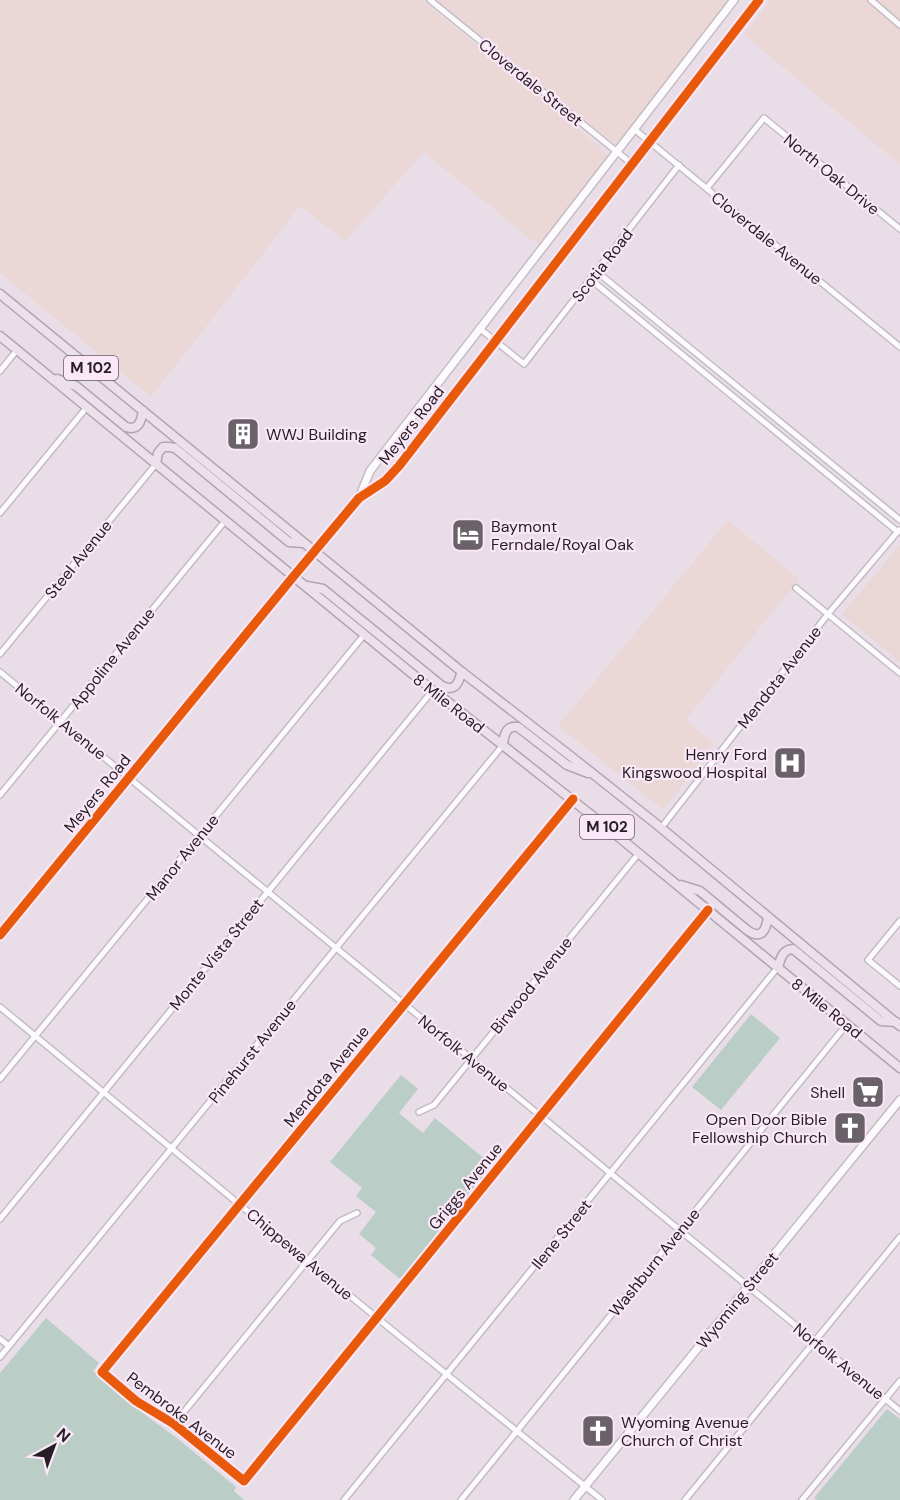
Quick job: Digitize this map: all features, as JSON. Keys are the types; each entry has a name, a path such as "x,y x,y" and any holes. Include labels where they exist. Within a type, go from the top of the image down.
{"highway":[{"name":"8 Mile Road","path":"0,294 462,672 661,828 898,1024"},
{"name":"8 Mile Road","path":"0,336 293,577 678,884 900,1068"},
{"path":"50,377 76,386 126,428 132,429 138,426 143,411"},
{"path":"156,464 163,447 175,448 289,542 303,543"},
{"path":"304,585 323,590 442,686 448,688 455,686 462,672"},
{"path":"503,745 508,729 512,726 518,727 567,765 597,777"},
{"path":"678,884 700,891 756,935 766,929 768,917"},
{"path":"778,967 783,954 793,949 881,1021 898,1024"}],"street":[{"name":"Cloverdale Street","path":"430,0 632,164"},
{"name":"Meyers Road","path":"360,498 370,471 734,0"},
{"name":"Meyers Road","path":"0,935 360,498 385,481 399,466 759,0"},
{"path":"871,0 900,25"},
{"name":"North Oak Drive","path":"707,188 764,118 900,230"},
{"name":"Cloverdale Avenue","path":"634,129 900,347"},
{"name":"Scotia Road","path":"495,341 524,364 679,165"},
{"path":"597,271 900,520"},
{"path":"590,279 899,530"},
{"path":"643,323 650,315"},
{"path":"479,328 495,341"},
{"path":"0,371 17,350"},
{"path":"736,399 743,391"},
{"path":"0,513 87,407"},
{"path":"785,439 792,431"},
{"name":"Steel Avenue","path":"0,654 156,464"},
{"path":"835,480 841,472"},
{"name":"Appoline Avenue","path":"0,795 225,520"},
{"name":"Mendota Avenue","path":"661,828 828,614 899,530"},
{"path":"796,588 900,673"},
{"name":"Manor Avenue","path":"0,1079 364,634"},
{"name":"Norfolk Avenue","path":"0,672 900,1411"},
{"name":"Monte Vista Street","path":"0,1219 433,690"},
{"name":"Pinehurst Avenue","path":"0,1357 503,745"},
{"name":"Mendota Avenue","path":"102,1372 573,799"},
{"name":"Birwood Avenue","path":"419,1112 434,1105 639,853"},
{"name":"Griggs Avenue","path":"244,1481 708,910"},
{"path":"900,921 868,960 900,986"},
{"name":"Ilene Street","path":"344,1500 778,967"},
{"name":"Chippewa Avenue","path":"0,1007 307,1261 602,1500"},
{"name":"Washburn Avenue","path":"461,1500 847,1024"},
{"name":"Wyoming Street","path":"574,1500 900,1100"},
{"path":"174,1424 340,1221 357,1213"},
{"path":"685,1500 900,1237"},
{"path":"0,1339 9,1346"},
{"name":"Pembroke Avenue","path":"102,1372 136,1401 174,1424 244,1481"},
{"path":"802,1500 900,1381"}],"shaded area":[{"path":"0,0 422,0 599,146 607,156 540,244 528,238 521,229 518,229 424,152 345,241 300,206 151,397 0,273"},
{"path":"437,0 728,0 620,141 615,143"},
{"path":"770,0 900,0 900,164 744,35"},
{"path":"728,520 799,579 686,720 714,744 663,810 558,726"},
{"path":"900,545 900,662 842,614"},
{"path":"751,1014 780,1038 721,1110 692,1087"},
{"path":"401,1075 418,1089 399,1113 423,1133 435,1118 492,1165 400,1279 371,1255 376,1248 359,1234 376,1212 356,1196 362,1188 330,1162"},
{"path":"46,1318 99,1363 93,1371 236,1487 234,1491 244,1500 0,1500 0,1373"},
{"path":"887,1409 900,1419 900,1500 817,1500 814,1498"}],"cycle path":[{"path":"0,935 359,498 385,481 399,466 759,0"},
{"path":"573,799 102,1372 136,1401 174,1424 244,1481 708,910"}],"place":[{"name":"WWJ Building","path":"243,434"},
{"name":"Baymont Ferndale/Royal Oak","path":"468,535"},
{"name":"Henry Ford Kingswood Hospital","path":"790,763"},
{"name":"Shell","path":"868,1092"},
{"name":"Open Door Bible Fellowship Church","path":"850,1128"},
{"name":"Wyoming Avenue Church of Christ","path":"598,1431"}]}
